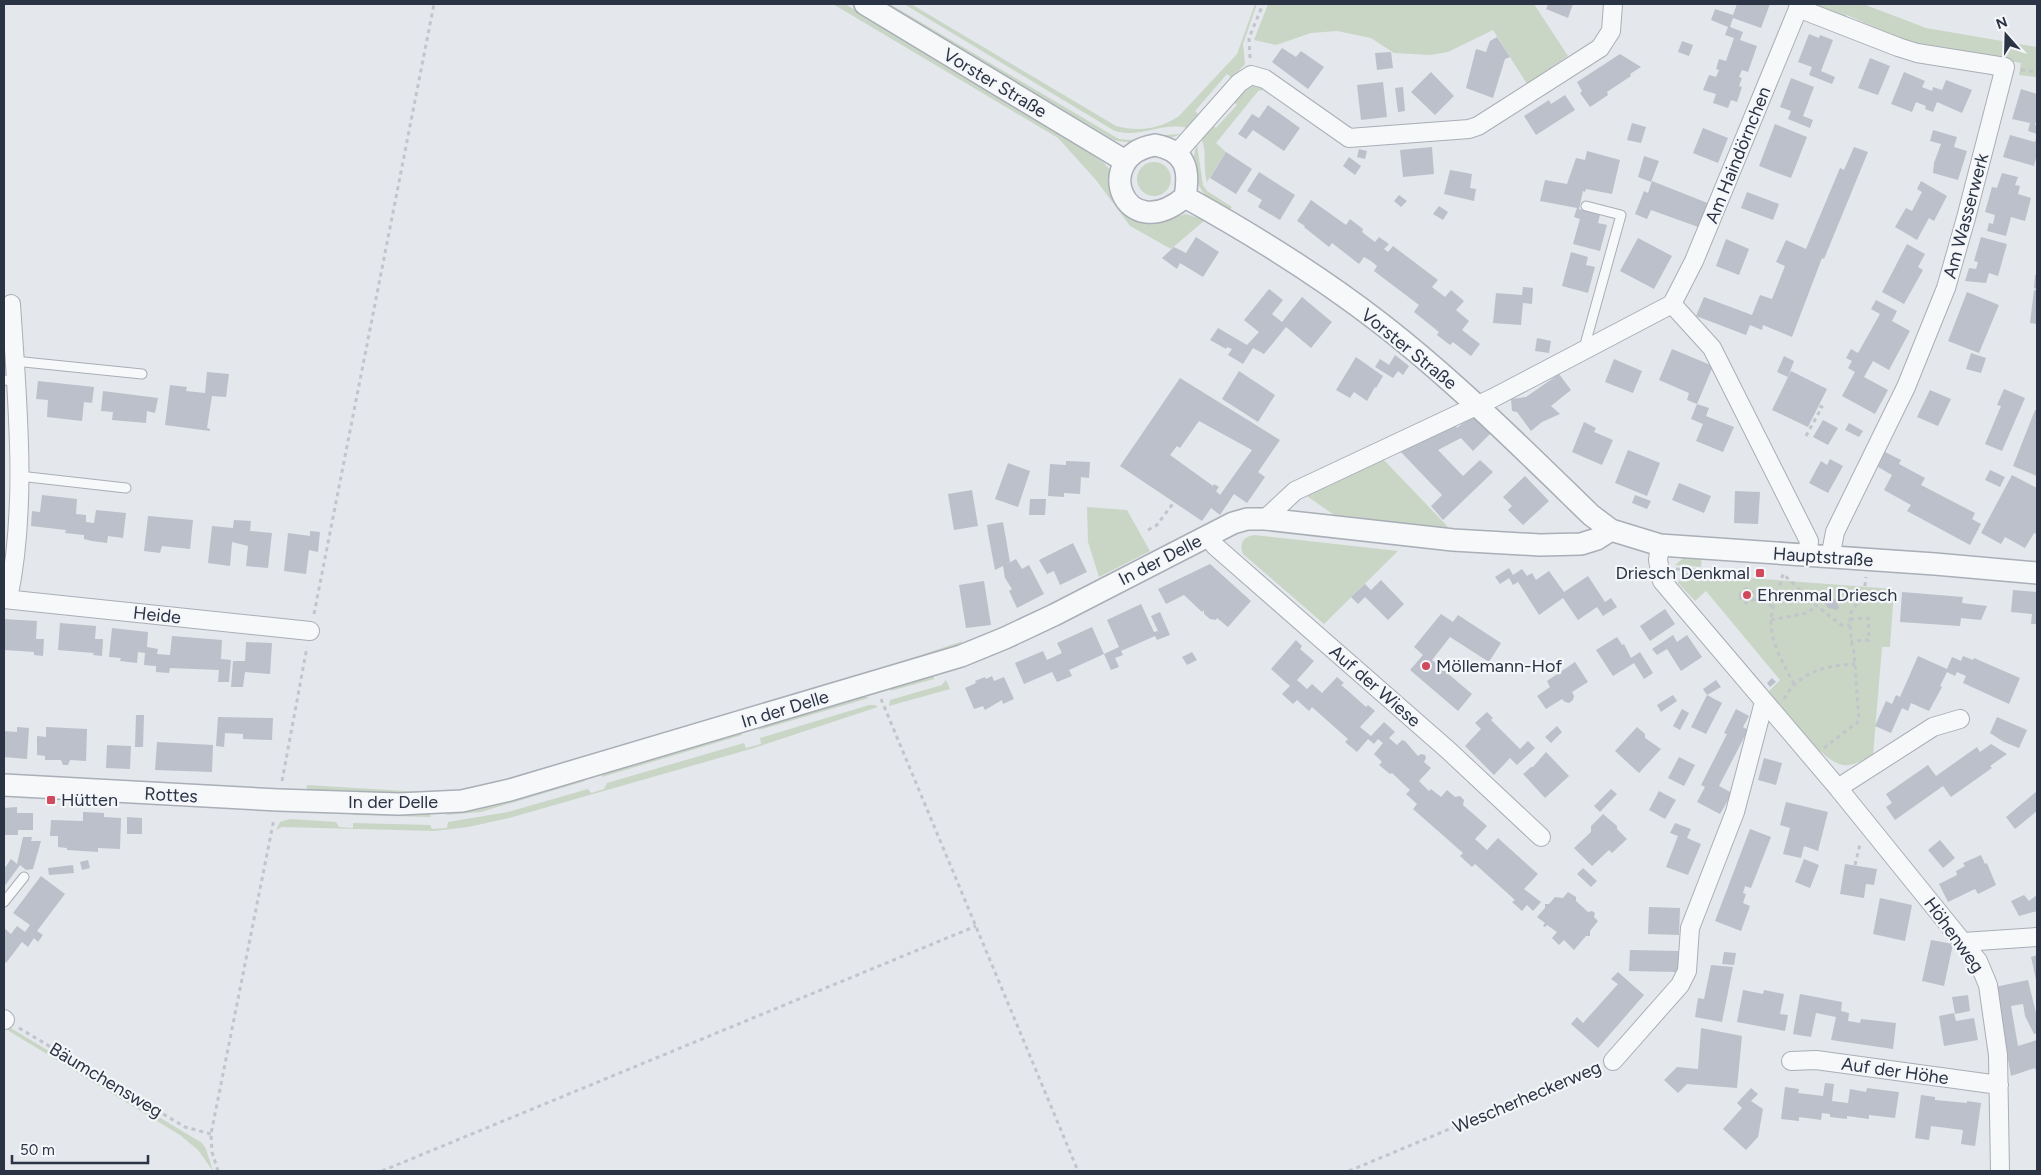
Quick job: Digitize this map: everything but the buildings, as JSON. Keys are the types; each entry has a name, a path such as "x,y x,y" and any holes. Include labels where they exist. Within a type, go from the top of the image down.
{"street":[{"name":"Vorster Straße","path":"865,4 1125,162"},
{"path":"1177,153 1239,83 1251,75 1265,79 1349,138 1469,128 1487,121 1600,48 1611,31 1613,4"},
{"name":"Am Haindörnchen","path":"1672,304 1694,261 1799,6"},
{"name":"Am Wasserwerk","path":"1799,6 1917,53 2005,68 1946,288 1906,387 1836,532 1830,558"},
{"path":"1155,145 1167,147 1177,153 1186,166 1188,176 1185,197 1164,212 1151,214 1139,211 1130,205 1122,192 1120,179 1125,162 1143,147 1155,145"},
{"name":"Vorster Straße","path":"1185,197 1300,265 1378,321 1438,370 1591,515 1610,530"},
{"path":"6,599 14,570 19,476 10,381 14,361 11,304"},
{"path":"1265,519 1295,491 1477,406 1672,304 1712,348 1809,541 1807,556"},
{"name":"In der Delle","path":"277,807 441,803 482,798 510,790 961,656 1054,615 1233,523 1247,519 1265,519 1453,540 1540,545 1581,544 1597,539 1610,530"},
{"name":"Hauptstraße","path":"1610,530 1660,545 2037,573"},
{"name":"Auf der Wiese","path":"1207,536 1214,546 1448,750 1541,837"},
{"name":"Höhenweg","path":"1660,545 1659,568 1662,581 1838,788 1978,961 1988,986 1997,1044 2000,1171"},
{"name":"Heide","path":"6,599 310,631"},
{"name":"Wescherheckerweg","path":"1613,1061 1680,985 1685,976 1690,928 1735,812 1770,708"},
{"path":"1838,788 1933,727 1960,719"},
{"name":"Rottes","path":"4,785 277,807"},
{"path":"1963,942 2037,938"},
{"name":"Auf der Höhe","path":"1791,1061 1816,1060 1999,1085"}],"lane":[{"path":"1586,206 1621,215 1586,341 1589,348"},
{"path":"14,361 142,374"},
{"path":"19,476 126,488"},
{"path":"4,902 24,876"}],"path":[{"path":"218,1171 212,1152 211,1134 434,4"},
{"path":"1251,75 1249,38 1263,4"},
{"path":"1806,436 1822,407 1819,406"},
{"path":"1148,530 1157,526 1174,502"},
{"path":"1812,758 1859,721 1850,614 1864,593 1866,572 1860,572 1861,559"},
{"path":"1659,568 1731,571"},
{"path":"1776,573 1791,574"},
{"path":"1783,574 1817,606 1842,625 1850,626"},
{"path":"1783,574 1771,620 1774,640 1794,684"},
{"path":"1749,588 1754,592 1754,599 1750,602 1744,602 1740,597 1740,593 1744,589 1749,588"},
{"path":"1754,599 1774,607"},
{"path":"1771,620 1807,613 1817,606"},
{"path":"1850,619 1868,618 1869,640 1851,641"},
{"path":"1770,708 1794,684 1814,672 1843,664 1855,664"},
{"path":"872,701 889,695"},
{"path":"881,698 1078,1171"},
{"path":"382,1171 976,926"},
{"name":"Bäumchensweg","path":"4,1019 185,1127 211,1134"},
{"name":"Wescherheckerweg","path":"1349,1171 1613,1061"}],"green space":[{"path":"833,4 845,4 1070,140 1104,163 1109,169 1113,181 1161,220 1186,214 1205,220 1171,249 1130,226 1096,180 1058,138"},
{"path":"882,4 890,4 1119,139 1133,140 1150,136 1181,134 1167,139 1148,142 1114,140"},
{"path":"904,4 911,4 1116,126 1141,129 1164,124 1179,116 1237,54 1255,4 1257,4 1243,44 1245,64 1232,78 1227,74 1195,111 1199,115 1187,128 1178,126 1131,133 1113,130"},
{"path":"1268,4 1534,4 1568,56 1527,84 1493,30 1448,52 1430,55 1394,53 1371,38 1337,31 1311,33 1276,45 1254,40"},
{"path":"1818,4 1863,4 1926,28 2037,47 2037,77 2019,75 2021,63 1914,45 1847,15 1845,18 1823,9"},
{"path":"1253,85 1264,88 1261,91 1259,90 1216,143 1226,152 1207,182 1201,138 1212,125 1216,128 1237,105 1233,101 1245,89"},
{"path":"1197,145 1203,185 1207,191 1232,207 1228,211 1210,199 1201,190 1196,177 1194,160"},
{"path":"1154,162 1166,167 1171,179 1166,191 1154,196 1142,191 1137,179 1142,167"},
{"path":"1382,458 1449,528 1337,517 1304,494"},
{"path":"1087,507 1127,510 1150,551 1099,577 1088,542"},
{"path":"1254,535 1398,551 1324,624 1243,554 1241,547 1243,541 1247,537"},
{"path":"1686,556 1702,556 1701,567 1675,565"},
{"path":"1683,573 1894,589 1890,647 1882,647 1873,755 1854,764 1843,765 1834,761 1814,745 1769,691 1780,680 1706,591 1695,601 1678,583"},
{"path":"963,641 958,646 466,793 306,794 307,785 438,793 479,787 870,672"},
{"path":"934,675 934,679 890,691 893,686"},
{"path":"946,680 950,689 889,706 890,700 942,685"},
{"path":"861,695 869,698 759,730 758,726"},
{"path":"869,705 878,707 754,748 509,818 468,827 435,831 282,827 276,830 280,822 290,819 336,822 339,827 353,828 353,823 430,825 432,829 447,828 448,822 508,812 588,789 591,793 604,789 607,783 744,743 746,748 761,744 760,738"},
{"path":"739,732 742,735 602,777 603,772"},
{"path":"584,778 585,781 481,812 446,815 447,811"},
{"path":"354,811 429,813 431,817 353,815"},
{"path":"4,1024 202,1143 206,1149 213,1171 198,1150 180,1135 4,1028"}],"place":[{"name":"Driesch Denkmal","path":"1760,573"},
{"name":"Ehrenmal Driesch","path":"1747,595"},
{"name":"Möllemann-Hof","path":"1426,666"},
{"name":"Hütten","path":"51,800"}]}
